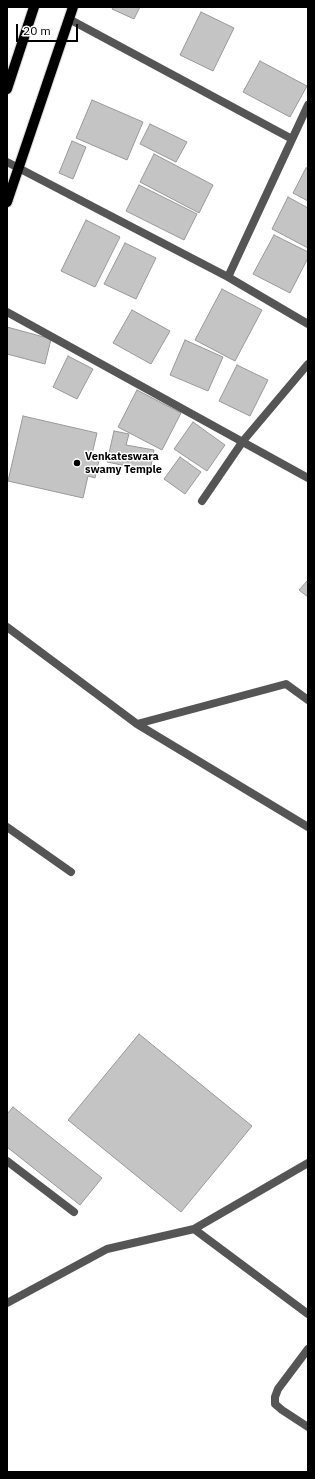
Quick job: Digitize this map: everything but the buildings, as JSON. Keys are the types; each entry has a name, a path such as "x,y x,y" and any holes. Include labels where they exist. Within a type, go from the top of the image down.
{"main road":[{"path":"7,89 34,7"},
{"path":"7,202 74,7"}],"street":[{"path":"69,19 292,139"},
{"path":"228,277 308,105"},
{"path":"7,162 228,277 308,324"},
{"path":"7,312 308,478"},
{"path":"202,501 243,441 308,364"},
{"path":"7,627 137,724 308,827"},
{"path":"137,724 286,684 308,700"},
{"path":"7,827 71,872"},
{"path":"7,1161 74,1212"},
{"path":"7,1303 107,1249 194,1229 308,1163"},
{"path":"194,1229 308,1314"},
{"path":"308,1349 278,1389 275,1397 275,1404 308,1427"}],"place":[{"name":"Venkateswara swamy Temple","path":"77,463"}]}
